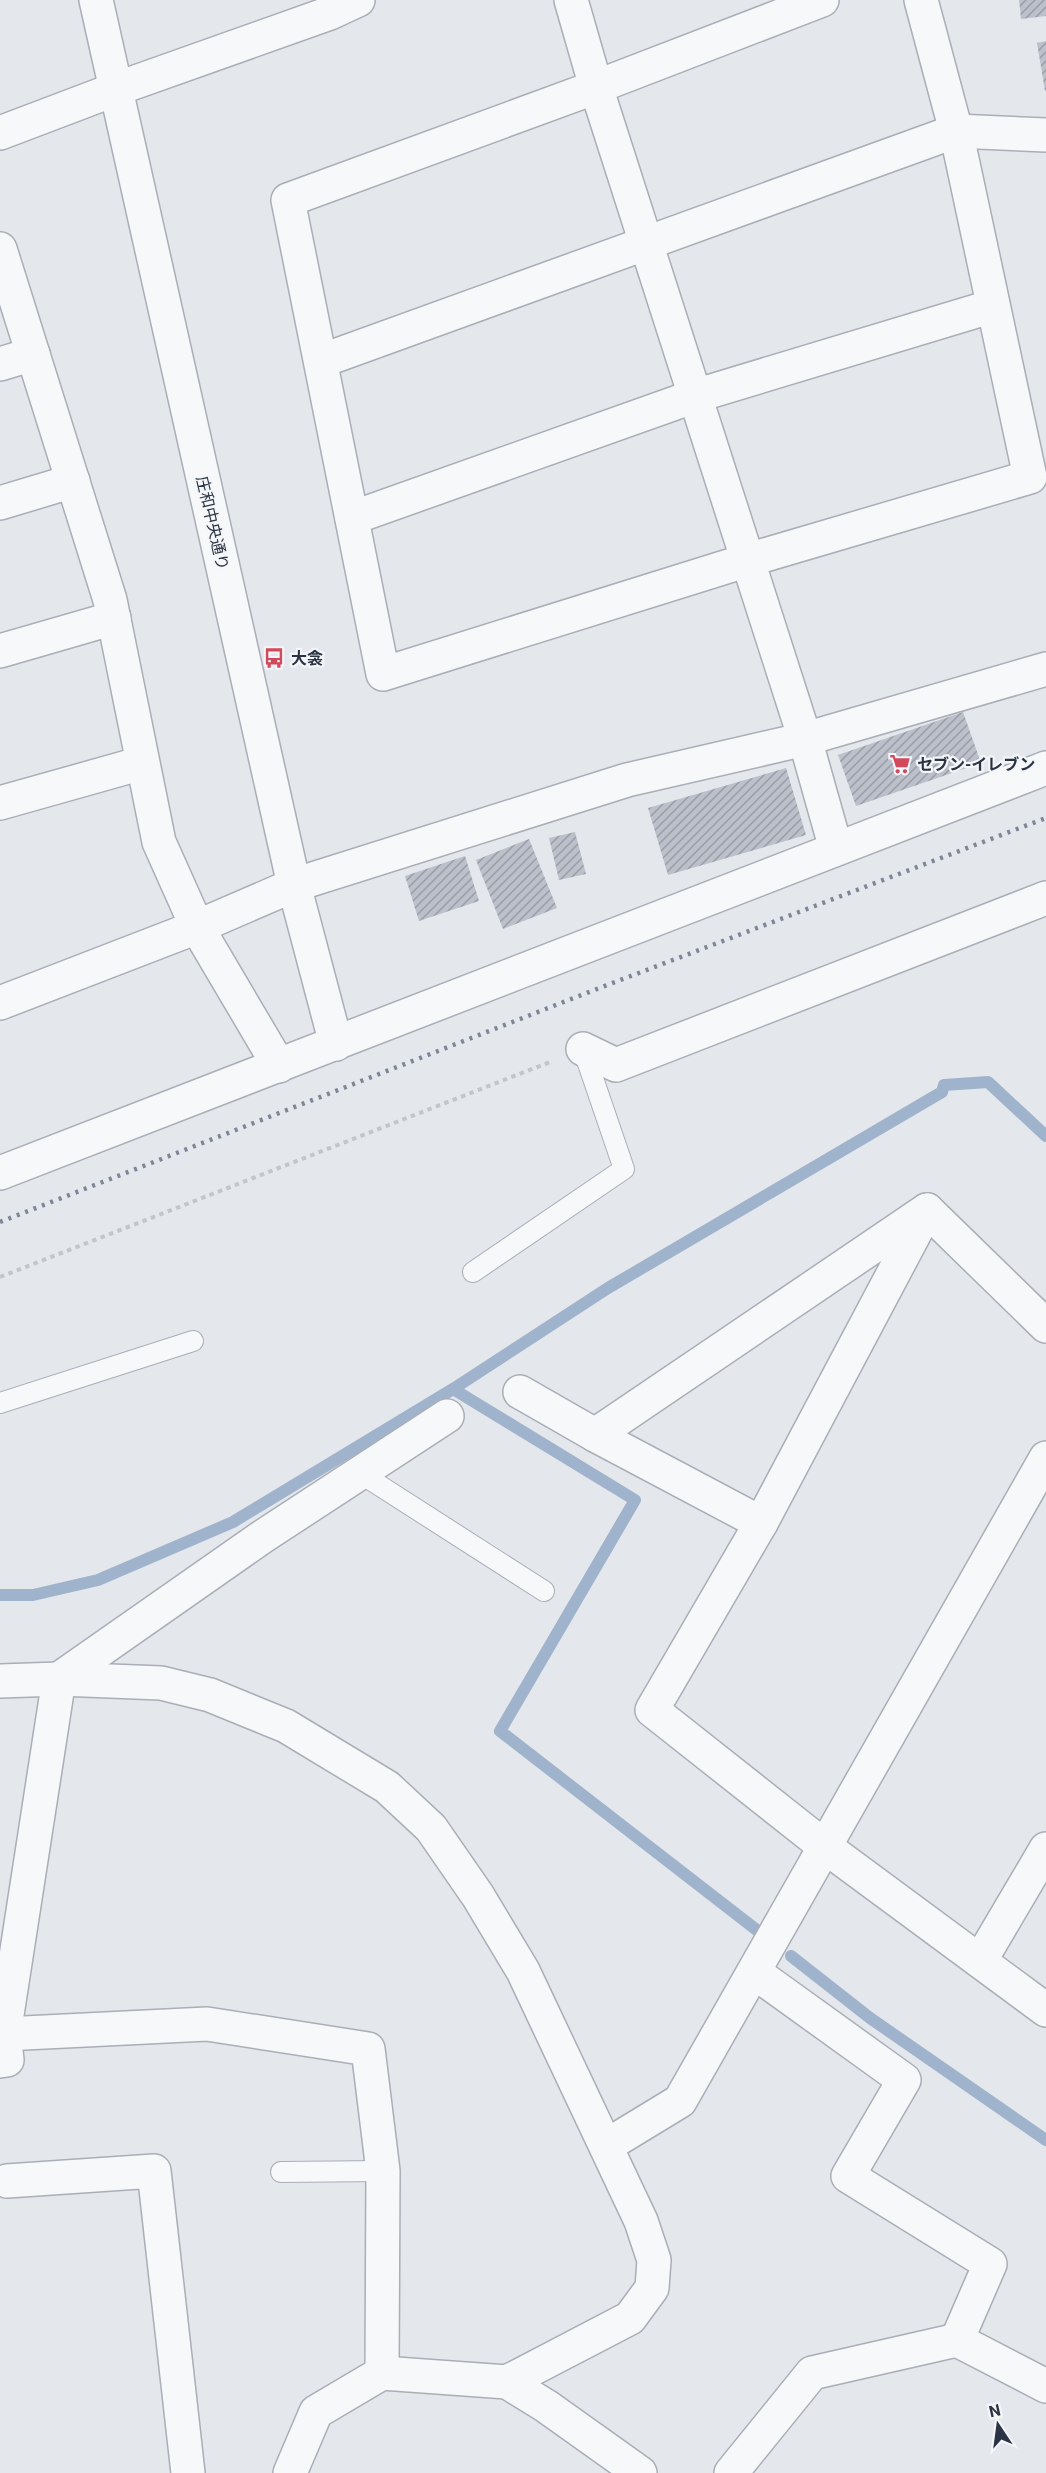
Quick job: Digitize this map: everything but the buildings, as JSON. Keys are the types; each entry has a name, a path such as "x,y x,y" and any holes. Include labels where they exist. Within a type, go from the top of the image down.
{"street":[{"name":"庄和中央通り","path":"96,0 294,885 336,1044"},
{"path":"0,133 330,13 358,0"},
{"path":"571,0 596,87 805,739 836,849"},
{"path":"822,0 596,87 288,200 383,674 748,560 1030,477 956,131 921,0"},
{"path":"321,361 647,245 956,131 1046,135"},
{"path":"0,249 114,618 159,842 197,927 279,1066"},
{"path":"352,518 695,396 993,306"},
{"path":"0,364 33,354"},
{"path":"0,503 72,481"},
{"path":"0,651 114,618"},
{"path":"0,1003 197,927 294,885 627,780 805,739 1046,669"},
{"path":"0,802 142,763"},
{"path":"0,1173 1046,768"},
{"path":"583,1049 615,1065 1042,907"},
{"path":"927,1210 1046,1326"},
{"path":"595,1435 927,1210"},
{"path":"927,1210 761,1523 651,1710 824,1846 1046,2010"},
{"path":"520,1392 595,1435 761,1523"},
{"path":"382,2373 383,2171 368,2049 207,2024 2,2048 7,1975 59,1679 262,1537 447,1416"},
{"path":"606,2146 680,2101 1046,1458"},
{"path":"0,1681 59,1679 160,1683 210,1695 286,1726 387,1787 430,1828 478,1896 523,1971 641,2221 654,2260 652,2288 630,2318 507,2382"},
{"path":"980,1961 1046,1849"},
{"path":"753,1972 904,2080 848,2176 990,2264 957,2340"},
{"path":"7,2181 154,2171 188,2473"},
{"path":"731,2473 812,2373 957,2340 1046,2386"},
{"path":"290,2473 316,2412 382,2373 507,2382 546,2406 640,2473"}],"lane":[{"path":"473,1272 624,1169 583,1049"},
{"path":"0,1403 193,1341"},
{"path":"360,1473 544,1591"},
{"path":"281,2172 383,2171"}],"path":[{"path":"0,1277 583,1049"}],"waterway":[{"path":"0,1595 33,1595 98,1580 233,1522 453,1389 608,1288 942,1092 944,1085 988,1082 1046,1136"},
{"path":"453,1389 635,1500 500,1731 758,1931"},
{"path":"791,1956 870,2018 1046,2140"}],"railway":[{"path":"0,1222 602,987 1046,818"}],"place":[{"name":"大衾","path":"274,658"},
{"name":"セブン-イレブン","path":"900,764"}]}
